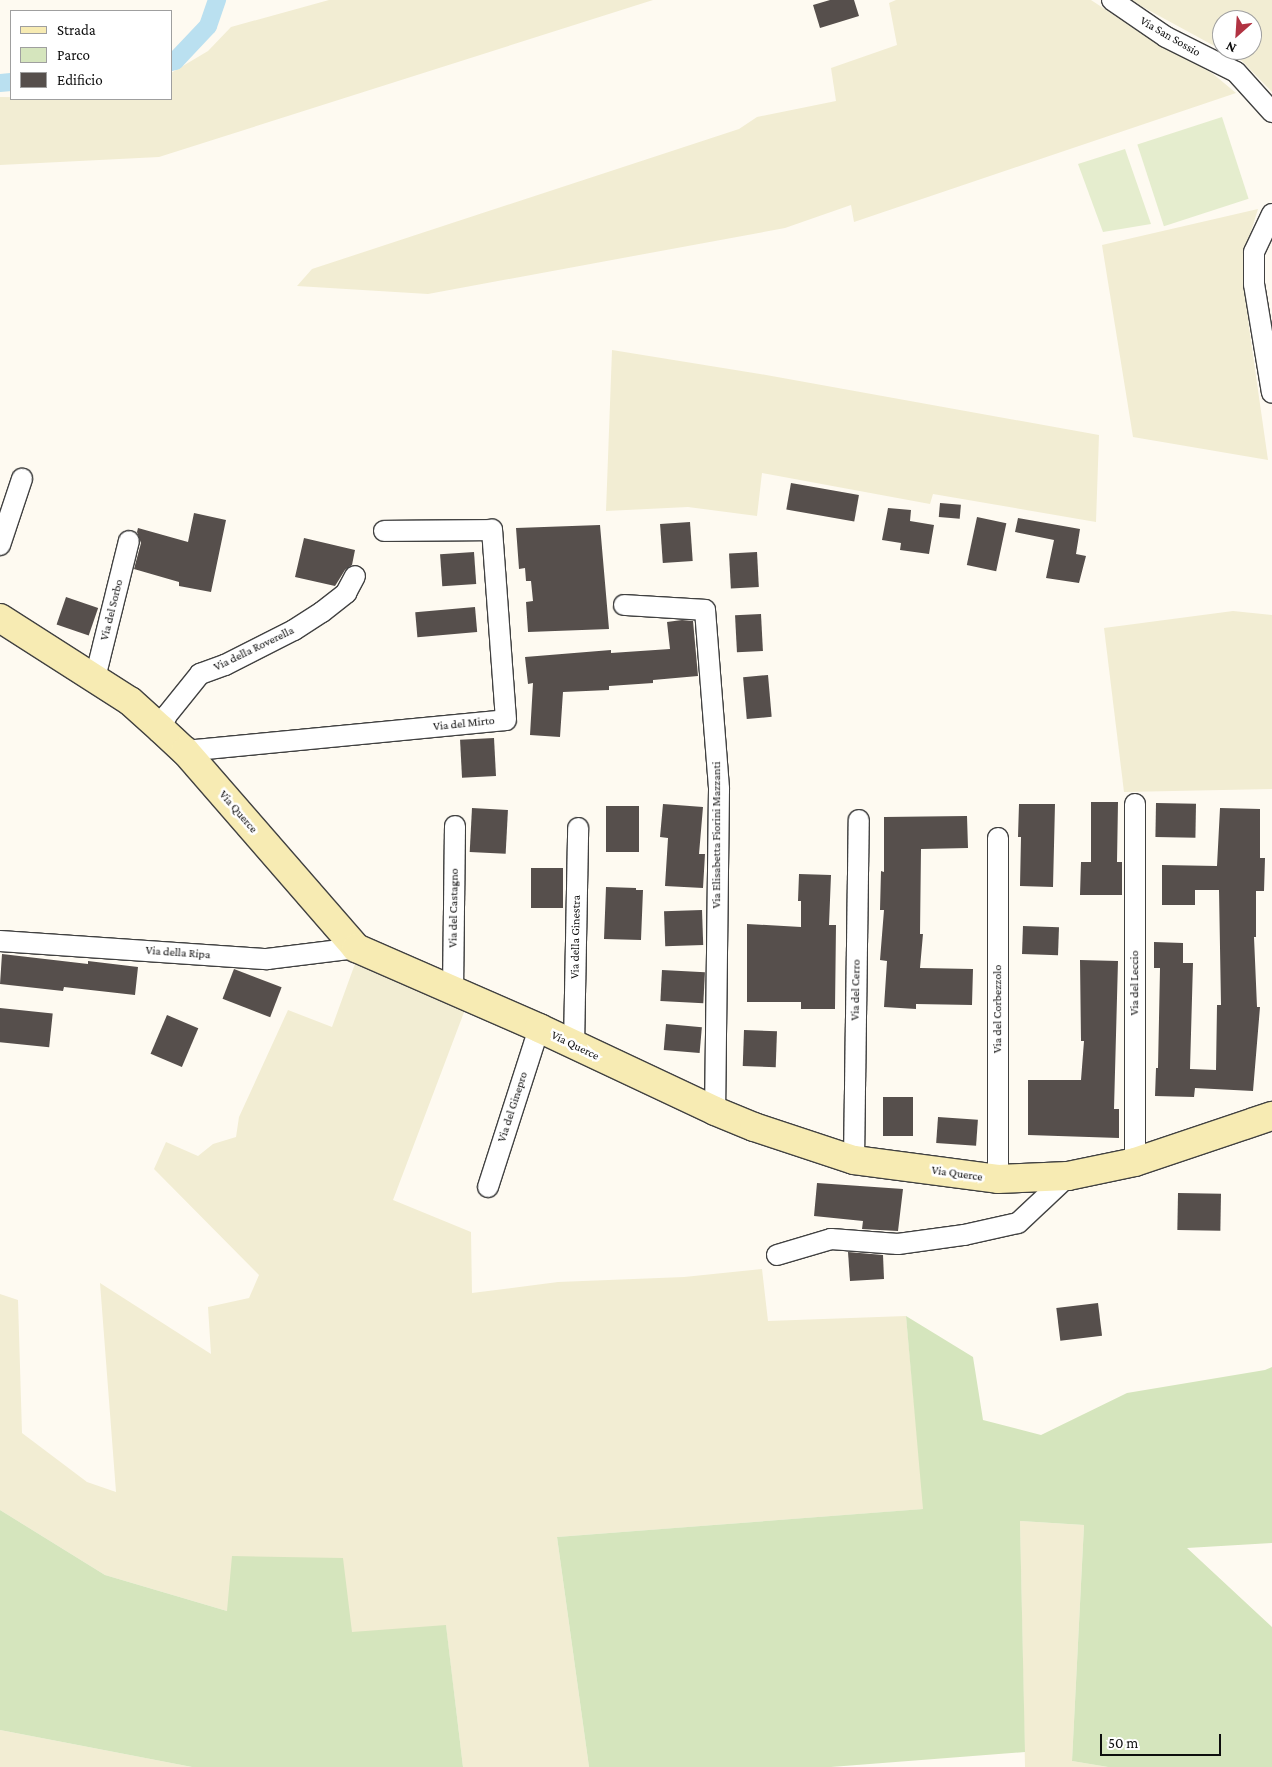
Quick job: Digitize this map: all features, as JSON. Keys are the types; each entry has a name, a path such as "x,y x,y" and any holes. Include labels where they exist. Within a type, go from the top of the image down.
{"street":[{"name":"Via San Sossio","path":"1112,0 1166,37 1236,72 1272,112"},
{"path":"1272,214 1254,252 1254,284 1272,394"},
{"path":"0,545 22,479"},
{"name":"Via del Mirto","path":"185,751 506,720 492,530 384,531"},
{"name":"Via del Sorbo","path":"91,675 129,541"},
{"path":"91,675 111,568"},
{"name":"Via della Roverella","path":"162,729 167,715 200,674 225,666 294,630 322,612 346,593 355,576"},
{"name":"Via Elisabetta Fiorini Mazzanti","path":"624,605 705,610 719,788 715,1111"},
{"name":"Via Querce","path":"0,618 130,701 162,729 185,751 356,948 539,1028 715,1111 754,1127 854,1160 998,1180 1068,1176 1135,1162 1272,1116"},
{"name":"Via del Leccio","path":"1135,804 1135,1162"},
{"name":"Via del Cerro","path":"854,1160 859,820"},
{"name":"Via del Castagno","path":"453,990 455,826"},
{"name":"Via della Ginestra","path":"574,1046 578,828"},
{"name":"Via del Corbezzolo","path":"998,838 998,1180"},
{"name":"Via della Ripa","path":"0,941 267,959 356,948"},
{"name":"Via del Ginepro","path":"488,1187 539,1028"},
{"path":"777,1255 830,1239 898,1244 964,1235 1018,1223 1068,1176"}],"shaded area":[{"path":"329,0 653,0 159,157 0,165 0,97 10,97 10,100 172,100 172,72 208,51 231,27"},
{"path":"896,0 1091,0 1144,35 1212,73 1236,93 854,222 851,205 785,228 428,294 297,286 312,269 739,129 757,117 836,101 831,68 897,45 889,3"},
{"path":"1130,0 1272,0 1272,92 1240,60 1262,60 1262,10 1212,10 1212,45"},
{"path":"1258,209 1243,257 1249,327 1268,460 1133,437 1102,245"},
{"path":"612,350 760,374 1099,435 1096,522 933,494 930,504 762,473 757,516 688,507 606,511"},
{"path":"1233,611 1272,615 1272,789 1124,792 1104,628"},
{"path":"356,961 466,1007 393,1200 471,1232 472,1293 558,1282 684,1277 762,1269 768,1321 906,1316 924,1509 557,1537 589,1767 463,1767 446,1626 352,1633 227,1611 105,1575 0,1510 0,1294 18,1300 22,1433 87,1482 116,1492 100,1283 211,1354 208,1307 249,1298 259,1275 154,1169 166,1142 198,1156 213,1144 236,1137 239,1117 288,1010 332,1027"},
{"path":"1020,1521 1084,1525 1072,1761 1108,1767 1025,1767"},
{"path":"0,1730 192,1767 0,1767"}],"green space":[{"path":"1222,117 1249,199 1164,226 1137,145"},
{"path":"1125,149 1151,224 1103,232 1078,164"},
{"path":"906,1316 973,1357 983,1420 1041,1435 1127,1393 1265,1370 1272,1367 1272,1543 1187,1548 1272,1627 1272,1767 1108,1767 1072,1761 1084,1525 1020,1521 1025,1752 831,1767 589,1767 557,1537 923,1509"},
{"path":"0,1510 105,1575 227,1611 232,1556 343,1558 352,1632 446,1625 463,1767 192,1767 0,1730"}],"building":[{"path":"830,0 854,0 859,16 820,28 813,5"},
{"path":"791,483 859,495 854,522 786,510"},
{"path":"940,503 961,505 960,519 939,517"},
{"path":"888,508 911,510 910,521 934,525 929,554 900,550 901,543 882,540"},
{"path":"194,513 226,520 211,592 179,586 179,582 134,569 141,543 137,532 138,528 188,542"},
{"path":"977,517 1006,523 996,571 967,565"},
{"path":"1018,518 1080,529 1076,554 1086,556 1079,583 1046,578 1054,540 1015,532"},
{"path":"690,522 693,561 663,563 660,524"},
{"path":"600,525 609,629 528,632 526,602 533,601 531,581 526,581 525,568 519,569 516,528"},
{"path":"304,538 355,550 352,565 345,570 335,586 295,577"},
{"path":"474,552 476,584 442,586 440,554"},
{"path":"757,552 759,587 731,588 729,553"},
{"path":"66,597 98,608 89,635 57,624"},
{"path":"475,607 477,632 417,637 415,612"},
{"path":"761,614 763,651 737,652 735,615"},
{"path":"693,621 698,676 653,680 653,683 609,686 609,690 563,692 560,737 530,735 533,683 528,684 525,657 611,650 611,653 670,649 667,622"},
{"path":"768,675 772,717 747,719 743,677"},
{"path":"494,738 496,776 462,778 460,740"},
{"path":"1091,802 1118,802 1117,862 1122,862 1122,895 1080,895 1081,862 1091,862"},
{"path":"1156,803 1196,804 1195,838 1155,837"},
{"path":"663,804 703,807 699,854 705,854 703,888 665,886 668,838 660,837"},
{"path":"1019,804 1055,804 1053,887 1020,886 1021,837 1018,837"},
{"path":"606,806 639,806 639,852 606,852"},
{"path":"472,808 508,810 506,854 470,852"},
{"path":"1220,808 1260,809 1260,858 1265,858 1264,891 1256,891 1256,937 1254,937 1257,1007 1260,1007 1253,1091 1195,1088 1194,1097 1155,1096 1156,1068 1158,1068 1160,968 1154,968 1154,942 1183,943 1183,963 1193,963 1190,1069 1216,1070 1217,1005 1221,1005 1219,890 1195,890 1195,905 1162,905 1162,865 1217,866"},
{"path":"967,816 968,848 921,849 920,934 923,934 920,968 973,969 972,1005 916,1004 916,1009 884,1007 887,961 880,960 884,910 880,910 881,871 884,872 884,817"},
{"path":"531,868 563,868 563,908 531,908"},
{"path":"799,874 831,875 829,925 836,925 835,1009 801,1009 801,1002 747,1002 747,924 801,927 801,901 798,901"},
{"path":"606,887 643,890 641,940 604,939"},
{"path":"702,910 703,945 665,946 664,911"},
{"path":"1023,926 1059,927 1058,955 1022,954"},
{"path":"2,954 88,964 88,961 138,967 135,995 64,987 63,991 0,984"},
{"path":"1080,960 1118,961 1114,1109 1119,1109 1119,1138 1028,1135 1028,1080 1081,1080 1084,1041 1081,1041"},
{"path":"234,969 282,987 270,1017 223,999"},
{"path":"662,970 705,972 703,1003 660,1001"},
{"path":"0,1008 53,1014 49,1047 0,1042"},
{"path":"167,1015 198,1028 182,1067 151,1054"},
{"path":"666,1024 702,1027 700,1053 664,1050"},
{"path":"744,1030 777,1031 776,1067 743,1066"},
{"path":"883,1097 913,1097 913,1136 883,1136"},
{"path":"938,1117 978,1120 976,1146 936,1143"},
{"path":"817,1183 903,1189 898,1231 862,1229 863,1221 814,1216"},
{"path":"1178,1193 1221,1194 1220,1231 1177,1230"},
{"path":"848,1252 883,1255 884,1279 850,1281"},
{"path":"1098,1303 1102,1336 1060,1341 1056,1308"}],"waterway":[{"path":"172,62 175,61 208,26 217,0"},
{"path":"0,83 10,82"}]}
